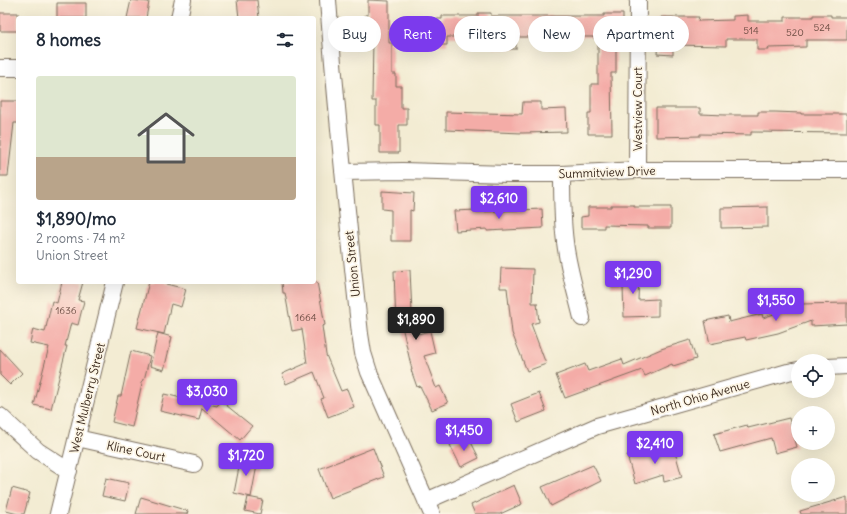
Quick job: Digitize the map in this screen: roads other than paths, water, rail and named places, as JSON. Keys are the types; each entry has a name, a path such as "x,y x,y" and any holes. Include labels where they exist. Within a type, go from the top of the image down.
{"street":[{"path":"179,16 183,0"},
{"name":"Union Street","path":"328,0 343,172 363,354 369,372 429,507"},
{"name":"Westview Court","path":"637,170 638,0"},
{"path":"0,68 16,68"},
{"name":"Summitview Drive","path":"343,172 403,171 562,174 637,170 847,170"},
{"path":"562,174 562,202 565,241 582,318"},
{"name":"West Mulberry Street","path":"58,514 115,284"},
{"path":"835,367 847,366"},
{"name":"North Ohio Avenue","path":"429,507 597,426 791,371"},
{"path":"0,416 38,451 69,471"},
{"name":"Kline Court","path":"77,438 194,464"}]}
